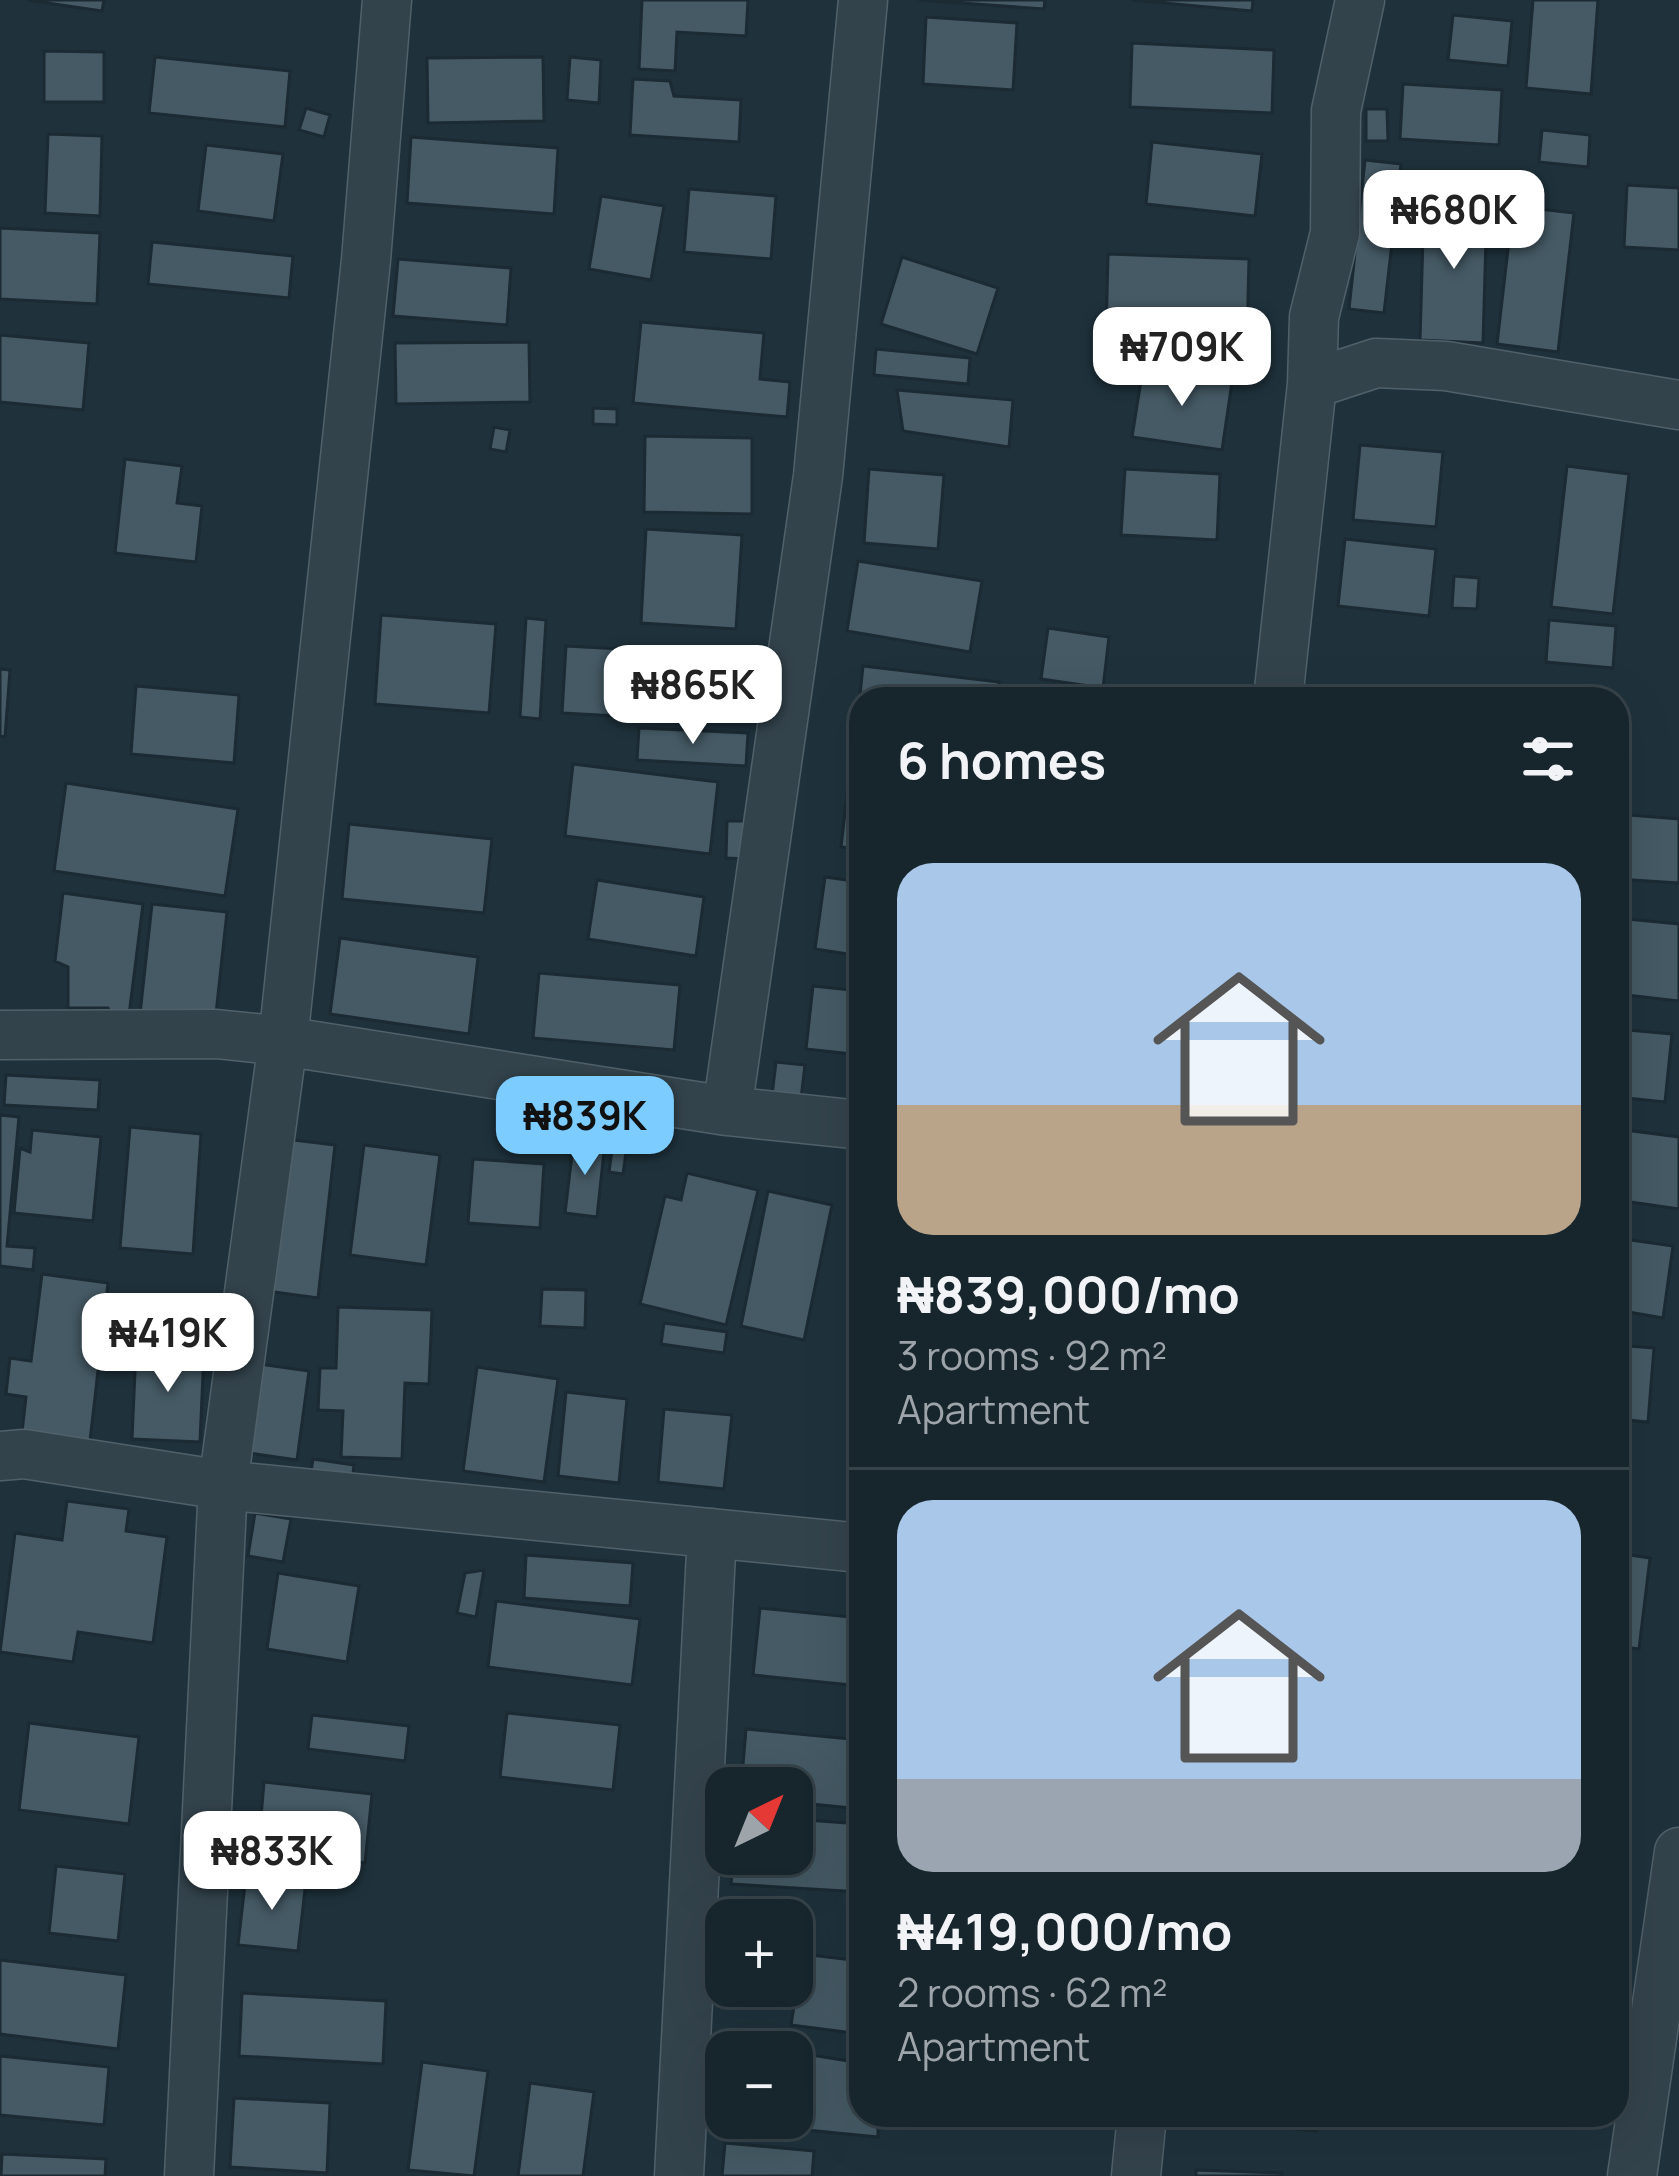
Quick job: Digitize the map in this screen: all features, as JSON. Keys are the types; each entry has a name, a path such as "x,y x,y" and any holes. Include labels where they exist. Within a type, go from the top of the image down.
{"street":[{"path":"189,2176 223,1485 284,1041 366,260 387,0"},
{"path":"727,1111 818,476 863,0"},
{"path":"1279,687 1312,384 1314,316 1334,233 1336,111 1360,0"},
{"path":"1312,384 1376,363 1446,366 1679,405"},
{"path":"0,1035 216,1034 284,1041 727,1111 849,1124"},
{"path":"0,1456 23,1454 223,1485 849,1547"},
{"path":"679,2176 712,1533"},
{"path":"1632,2176 1679,1852"},
{"path":"1136,2176 1141,2127"}],"building":[{"path":"27,0 104,0 102,11"},
{"path":"642,0 748,0 746,36 677,32 675,71 639,69"},
{"path":"919,0 1045,0 1044,9"},
{"path":"1131,0 1253,0 1252,11"},
{"path":"1533,0 1598,0 1591,94 1526,88"},
{"path":"1453,15 1512,21 1508,66 1448,60"},
{"path":"926,17 1017,23 1013,90 923,84"},
{"path":"1132,43 1274,50 1272,113 1130,107"},
{"path":"44,51 104,52 104,102 44,102"},
{"path":"155,57 290,71 285,127 149,113"},
{"path":"543,57 544,121 428,123 427,58"},
{"path":"570,57 601,60 599,103 567,100"},
{"path":"633,79 670,81 674,96 741,100 739,142 630,135"},
{"path":"1403,84 1502,90 1499,145 1400,139"},
{"path":"306,108 330,115 324,137 299,130"},
{"path":"1366,109 1387,109 1388,141 1366,141"},
{"path":"1542,130 1590,135 1588,167 1539,162"},
{"path":"48,134 102,136 100,216 45,213"},
{"path":"411,137 558,148 554,214 407,203"},
{"path":"1152,142 1262,154 1255,216 1146,204"},
{"path":"206,145 283,154 274,221 198,211"},
{"path":"1365,160 1401,164 1384,313 1349,309"},
{"path":"1627,185 1679,188 1679,250 1624,247"},
{"path":"689,189 776,196 771,259 684,252"},
{"path":"601,196 664,206 651,280 589,269"},
{"path":"1424,201 1487,203 1483,343 1420,340"},
{"path":"1513,206 1574,213 1558,352 1497,344"},
{"path":"0,228 100,233 97,304 0,299"},
{"path":"152,242 293,256 289,298 148,284"},
{"path":"1108,254 1249,259 1247,340 1106,335"},
{"path":"902,257 998,288 977,354 881,324"},
{"path":"398,259 511,268 507,325 393,316"},
{"path":"641,322 764,333 760,379 790,382 787,417 633,403"},
{"path":"0,335 89,343 83,410 0,402"},
{"path":"529,342 530,402 396,404 395,343"},
{"path":"876,349 970,358 968,384 874,375"},
{"path":"1143,368 1232,382 1222,450 1132,437"},
{"path":"897,390 1013,400 1009,447 903,431"},
{"path":"593,408 617,409 617,425 593,424"},
{"path":"494,427 510,430 506,452 490,449"},
{"path":"645,436 752,438 752,514 644,512"},
{"path":"1360,445 1443,452 1436,527 1353,520"},
{"path":"125,459 182,466 177,503 202,506 196,562 115,553"},
{"path":"1567,466 1629,474 1613,614 1551,607"},
{"path":"869,469 944,475 938,549 864,543"},
{"path":"1125,469 1220,474 1217,540 1121,535"},
{"path":"646,529 742,535 736,629 641,623"},
{"path":"1345,539 1436,549 1429,616 1338,606"},
{"path":"858,561 982,581 970,652 847,631"},
{"path":"1454,576 1479,578 1477,609 1452,608"},
{"path":"381,615 496,624 489,713 375,704"},
{"path":"526,618 546,620 540,719 520,717"},
{"path":"1549,620 1616,626 1613,668 1546,662"},
{"path":"1048,628 1109,637 1103,687 1041,679"},
{"path":"566,646 732,655 729,722 562,713"},
{"path":"863,666 999,682 998,687 861,687"},
{"path":"0,669 10,670 5,737 0,736"},
{"path":"136,686 239,695 234,763 131,754"},
{"path":"639,728 748,733 746,766 637,760"},
{"path":"573,764 718,782 710,854 565,836"},
{"path":"849,778 849,848 841,847"},
{"path":"66,783 238,809 225,896 54,871"},
{"path":"1629,815 1679,819 1679,883 1629,880"},
{"path":"727,821 749,821 748,859 726,858"},
{"path":"349,824 492,839 484,913 342,899"},
{"path":"825,877 849,880 849,954 815,949"},
{"path":"597,880 704,897 696,956 588,939"},
{"path":"63,893 143,904 128,1023 113,1021 108,1008 68,1008 68,967 55,961"},
{"path":"152,904 227,912 215,1023 140,1014"},
{"path":"1629,919 1679,924 1679,1001 1629,995"},
{"path":"340,938 478,957 469,1034 330,1014"},
{"path":"539,973 680,985 674,1050 533,1038"},
{"path":"813,986 849,990 849,1054 806,1049"},
{"path":"1629,1030 1672,1034 1665,1102 1629,1098"},
{"path":"776,1062 805,1065 801,1099 772,1095"},
{"path":"6,1075 100,1080 98,1110 4,1105"},
{"path":"0,1115 19,1117 7,1246 35,1248 33,1270 0,1266"},
{"path":"130,1127 201,1134 193,1254 120,1248"},
{"path":"32,1130 101,1137 93,1221 14,1213 20,1148 30,1152"},
{"path":"1629,1131 1679,1137 1679,1209 1629,1202"},
{"path":"614,1135 628,1138 623,1174 609,1172"},
{"path":"277,1138 335,1145 318,1298 260,1290"},
{"path":"574,1138 605,1142 597,1217 565,1213"},
{"path":"364,1145 440,1155 426,1265 350,1255"},
{"path":"473,1159 544,1164 540,1228 468,1223"},
{"path":"687,1173 758,1190 726,1325 640,1304 665,1196 681,1200"},
{"path":"768,1191 832,1205 804,1340 741,1326"},
{"path":"1629,1240 1673,1246 1663,1318 1629,1312"},
{"path":"42,1274 108,1283 90,1441 22,1432 26,1397 6,1394 10,1358 31,1361"},
{"path":"542,1289 586,1290 585,1328 540,1326"},
{"path":"338,1307 432,1310 429,1384 405,1383 402,1459 341,1457 343,1411 318,1410 320,1368 336,1368"},
{"path":"664,1323 727,1332 724,1353 661,1344"},
{"path":"1629,1346 1654,1348 1648,1422 1629,1420"},
{"path":"136,1348 204,1351 200,1442 132,1439"},
{"path":"246,1362 309,1371 297,1460 235,1451"},
{"path":"477,1367 558,1379 544,1482 463,1471"},
{"path":"566,1392 627,1399 619,1483 558,1476"},
{"path":"664,1409 732,1415 724,1489 658,1482"},
{"path":"313,1459 354,1465 351,1490 309,1484"},
{"path":"67,1501 129,1509 126,1531 167,1537 153,1643 78,1632 73,1662 0,1652 15,1533 62,1540"},
{"path":"255,1513 291,1519 283,1562 248,1556"},
{"path":"526,1555 633,1563 630,1606 524,1598"},
{"path":"1629,1555 1650,1558 1639,1649 1629,1648"},
{"path":"484,1570 476,1617 457,1613 465,1573"},
{"path":"278,1573 359,1586 347,1662 267,1649"},
{"path":"496,1601 640,1619 632,1685 488,1667"},
{"path":"760,1608 849,1617 849,1685 753,1675"},
{"path":"507,1713 620,1725 613,1790 500,1777"},
{"path":"312,1715 409,1726 405,1761 308,1749"},
{"path":"29,1723 139,1737 129,1824 19,1810"},
{"path":"746,1729 849,1739 849,1808 813,1804 813,1767 743,1767"},
{"path":"264,1782 372,1794 365,1863 258,1851"},
{"path":"813,1821 849,1823 849,1891 731,1884 732,1875 813,1875"},
{"path":"56,1866 125,1874 118,1941 49,1933"},
{"path":"246,1875 306,1881 298,1951 238,1945"},
{"path":"813,1955 849,1960 849,2032 791,2025 794,2007 813,2007"},
{"path":"0,1960 126,1975 118,2049 0,2034"},
{"path":"242,1993 386,2001 383,2064 239,2056"},
{"path":"700,2053 705,2054 705,2126 694,2125"},
{"path":"813,2055 849,2061 849,2127 878,2127 878,2137 813,2131"},
{"path":"0,2056 109,2067 104,2125 0,2115"},
{"path":"422,2062 488,2071 474,2176 408,2170"},
{"path":"530,2083 594,2092 583,2176 518,2176"},
{"path":"234,2098 330,2103 327,2173 230,2167"},
{"path":"725,2143 814,2151 812,2176 722,2176"},
{"path":"2,2154 106,2159 105,2176 1,2176"},
{"path":"1196,2170 1282,2173 1282,2176 1196,2176"}]}
